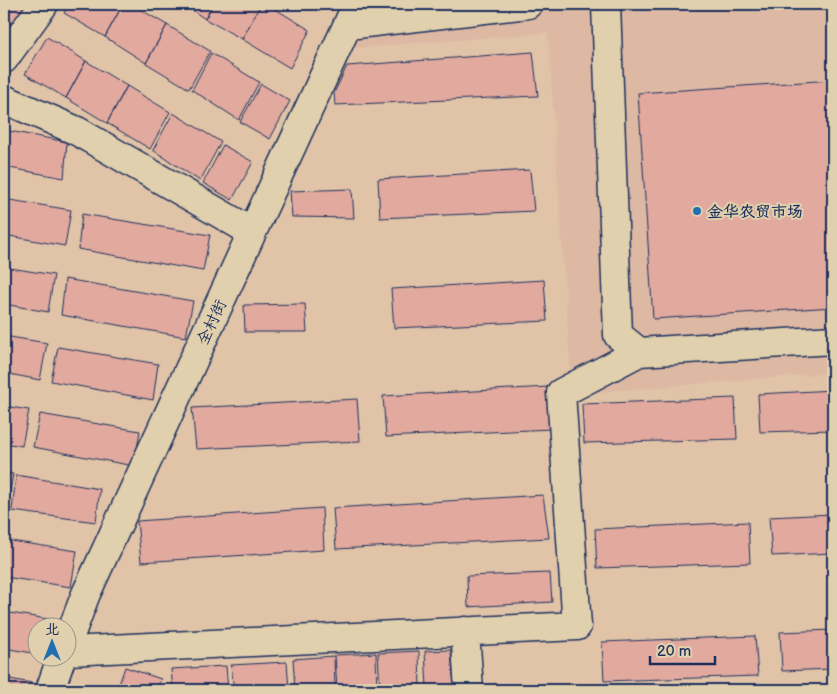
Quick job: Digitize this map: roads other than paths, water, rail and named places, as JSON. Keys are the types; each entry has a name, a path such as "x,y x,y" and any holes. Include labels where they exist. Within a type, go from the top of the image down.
{"street":[{"path":"4,59 44,4"},
{"path":"352,14 528,4"},
{"path":"606,4 618,335 639,352"},
{"name":"全村街","path":"77,616 84,596 352,14"},
{"path":"4,99 77,131 252,232"},
{"path":"78,650 577,626 561,393 639,352 833,340"},
{"path":"465,631 469,690"},
{"path":"50,690 58,666"}],"place":[{"name":"金华农贸市场","path":"697,211"}]}
